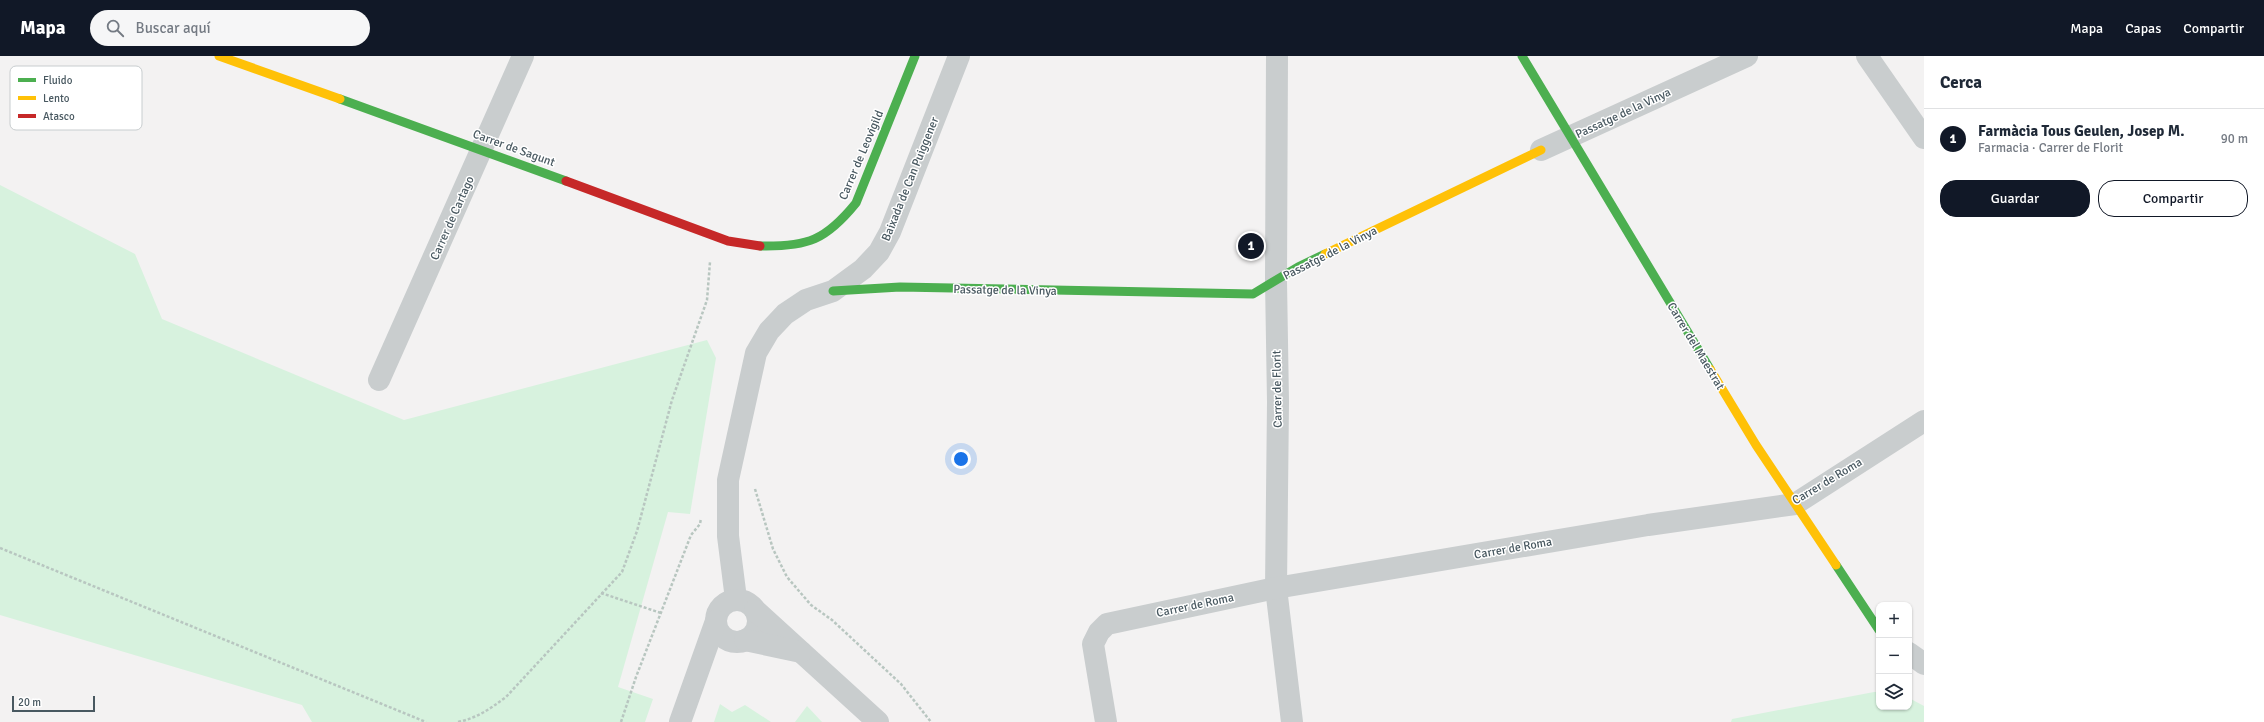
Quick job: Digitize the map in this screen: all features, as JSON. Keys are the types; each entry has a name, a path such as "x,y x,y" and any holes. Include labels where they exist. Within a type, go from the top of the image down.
{"street":[{"name":"Carrer de Sagunt","path":"219,56 482,149 738,244 772,247 804,242"},
{"name":"Carrer de Cartago","path":"379,380 523,56"},
{"name":"Carrer de Leovigild","path":"804,242 823,236 840,222 856,203 915,56"},
{"name":"Baixada de Can Puiggener","path":"736,599 728,536 728,480 756,352 762,341 785,314 806,300 833,290 863,269 879,252 890,232 959,56"},
{"name":"Carrer de Florit","path":"1277,56 1276,281 1278,402 1276,588 1292,722"},
{"name":"Carrer del Maestrat","path":"1522,56 1756,445 1876,626"},
{"name":"Passatge de la Vinya","path":"833,290 900,286 1253,294 1266,289 1298,267 1541,150 1747,56"},
{"path":"1867,56 1924,138"},
{"name":"Carrer de Roma","path":"1106,722 1093,644 1099,632 1107,624 1276,588 1648,525 1795,504 1924,421"},
{"path":"680,722 688,695 720,609 725,603 736,599 745,602 755,610 878,722"},
{"path":"688,695 709,666 720,654 755,631 757,617 755,610"},
{"path":"716,620 720,633 731,641 741,641 801,652"},
{"path":"1912,655 1924,664"}],"path":[{"path":"458,722 473,719 487,712 506,697 622,572 637,531 672,400 707,300 711,235"},
{"path":"728,480 754,485 773,549 787,577 811,605 832,620 901,684 931,722"},
{"path":"621,722 636,677 691,535 700,524 701,516"},
{"path":"0,548 426,722"},
{"path":"602,593 661,613"}],"green space":[{"path":"0,185 135,254 162,319 404,420 707,340 716,358 690,514 668,512 618,687 653,699 645,722 312,722 302,705 0,615"},
{"path":"1874,692 1876,692 1876,710 1912,710 1912,700 1924,706 1924,722 1731,722 1732,719"},
{"path":"720,704 732,712 745,705 771,722 714,722"},
{"path":"807,706 822,722 795,722"}],"traffic: fast":[{"path":"760,246 791,245 804,243 815,239 835,225 856,203 915,56"},
{"path":"1522,56 1710,369"},
{"path":"340,99 566,181"},
{"path":"833,291 900,287 1253,294 1298,267 1325,254"},
{"path":"1836,565 1876,625"}],"traffic: slow":[{"path":"219,56 340,99"},
{"path":"1325,254 1541,150"},
{"path":"1710,369 1756,445 1836,565"}],"traffic: jam":[{"path":"566,181 728,241 760,246"}],"place":[{"name":"Farmàcia Tous Geulen, Josep M.","path":"1251,246"}]}
